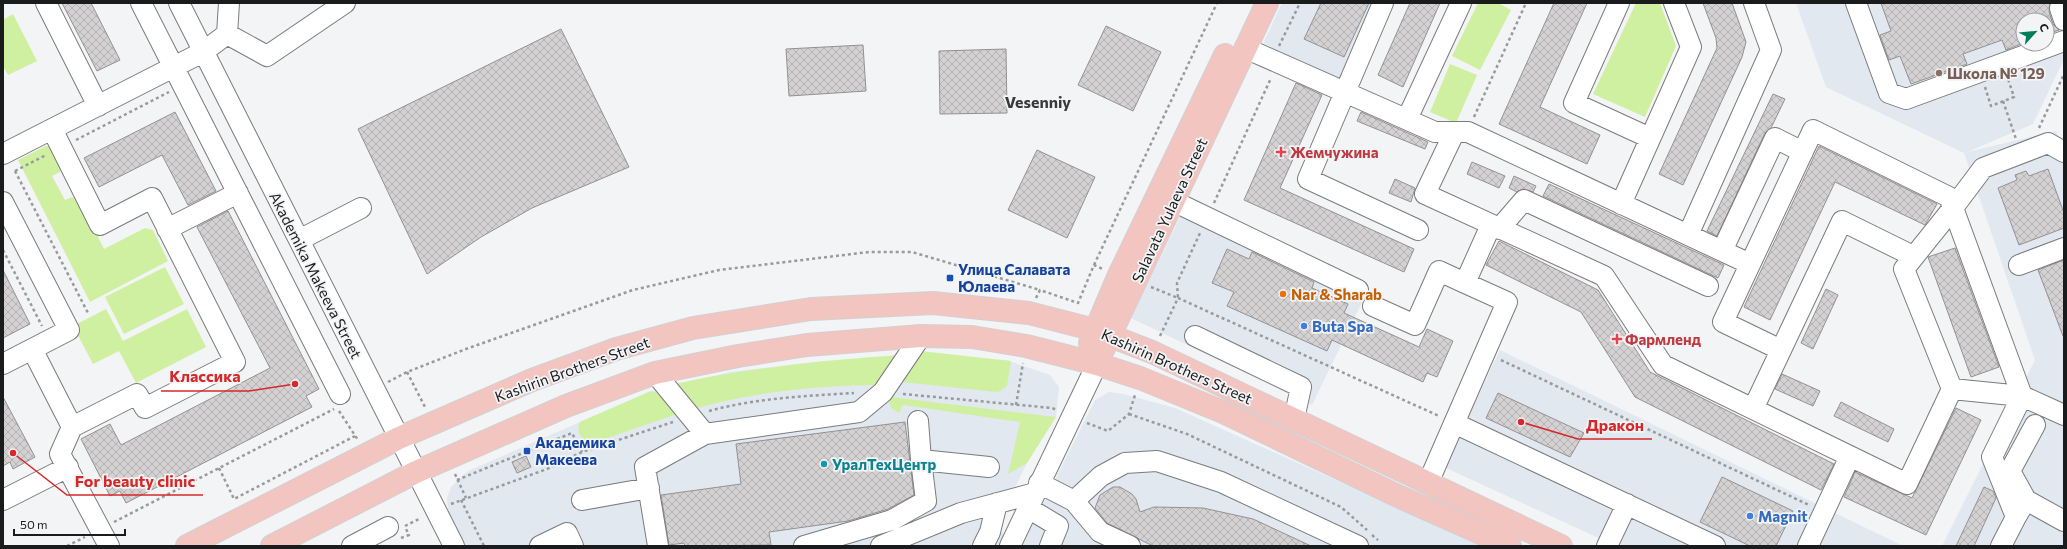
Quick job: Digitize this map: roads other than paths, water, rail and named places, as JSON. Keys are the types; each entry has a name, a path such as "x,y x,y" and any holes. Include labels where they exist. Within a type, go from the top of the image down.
{"main road":[{"name":"Salavata Yulaeva Street","path":"1102,333 1119,275 1250,3"},
{"name":"Salavata Yulaeva Street","path":"1090,362 1102,333 1173,201 1267,3"},
{"name":"Kashirin Brothers Street","path":"187,546 399,438 532,380 616,349 692,328 803,311 933,303 956,304 1029,313 1102,333 1152,352 1561,546"},
{"name":"Kashirin Brothers Street","path":"272,546 416,472 566,406 655,373 738,356 807,345 921,336 972,337 1026,346 1090,362 1140,378 1223,412 1400,497 1510,546"},
{"path":"1311,454 1321,432"}],"street":[{"path":"46,3 98,106"},
{"path":"141,3 289,292 339,401"},
{"name":"Akademika Makeeva Street","path":"178,3 454,546"},
{"path":"4,153 203,52 227,34 229,3"},
{"path":"227,34 267,56 344,3"},
{"path":"1383,3 1308,179 1418,230"},
{"path":"1407,119 1461,3"},
{"path":"1619,3 1574,103 1650,138"},
{"path":"1621,204 1691,47 1674,3"},
{"path":"1688,235 1771,50 1754,3"},
{"path":"1856,3 1889,93 1906,99 2064,41"},
{"path":"2064,7 2060,8 2064,20"},
{"path":"1245,48 1435,132 1461,133 1621,204 1750,264"},
{"path":"52,129 100,225 152,198 235,362 145,408 137,394 72,427 60,454 105,537"},
{"path":"1782,350 1723,322 1813,130 1949,197 2022,396 1992,456 2016,517"},
{"path":"1461,133 1425,194 1604,276 1663,365 1907,484 1952,389 1904,269 1983,168 2020,142 2048,144 2064,152"},
{"path":"1722,251 1775,138 1802,152"},
{"path":"167,229 238,193"},
{"path":"1465,283 1495,227 1524,200 1708,286"},
{"path":"1173,201 1358,290"},
{"path":"3,202 68,330 34,340 3,364"},
{"path":"299,240 361,208"},
{"path":"1753,409 1842,221 1914,256"},
{"path":"2019,265 2064,248"},
{"path":"1373,306 1415,325 1439,271 1507,302 1428,483"},
{"path":"289,292 318,277"},
{"path":"658,546 645,467 705,434 859,412 883,392 921,336"},
{"path":"1195,336 1301,387 1294,419"},
{"path":"34,340 72,427"},
{"name":"Salavata Yulaeva Street","path":"1010,546 1072,417 1090,362"},
{"path":"655,373 705,434"},
{"path":"1952,389 2022,396 2064,415"},
{"path":"804,546 892,520 926,501 918,421"},
{"path":"1454,423 1715,546"},
{"path":"2035,425 2010,471 2026,500 2064,521"},
{"path":"1808,546 1850,456"},
{"path":"921,460 989,467"},
{"path":"1074,501 1101,476 1126,463 1157,461 1221,482 1358,546"},
{"path":"3,500 68,467"},
{"path":"582,500 649,488"},
{"path":"1034,495 1058,526 1050,546"},
{"path":"881,546 961,513 1034,495 1074,501 1100,532 1130,546"},
{"path":"2001,546 2026,500"},
{"path":"983,546 990,532 997,503"},
{"path":"1607,546 1627,504"},
{"path":"352,546 388,527"},
{"path":"540,546 567,533 573,546"}],"place":[{"name":"Школа № 129","path":"1939,73"},
{"name":"Жемчужина","path":"1281,152"},
{"name":"Улица Салавата Юлаева","path":"950,278"},
{"name":"Nar & Sharab","path":"1283,294"},
{"name":"Buta Spa","path":"1304,326"},
{"name":"Фармленд","path":"1617,339"},
{"name":"Классика","path":"295,384"},
{"name":"Дракон","path":"1521,422"},
{"name":"Академика Макеева","path":"527,451"},
{"name":"For beauty clinic","path":"13,453"},
{"name":"УралТехЦентр","path":"824,464"},
{"name":"Magnit","path":"1750,516"}],"district":[{"name":"Vesenniy","path":"1038,101"}]}
